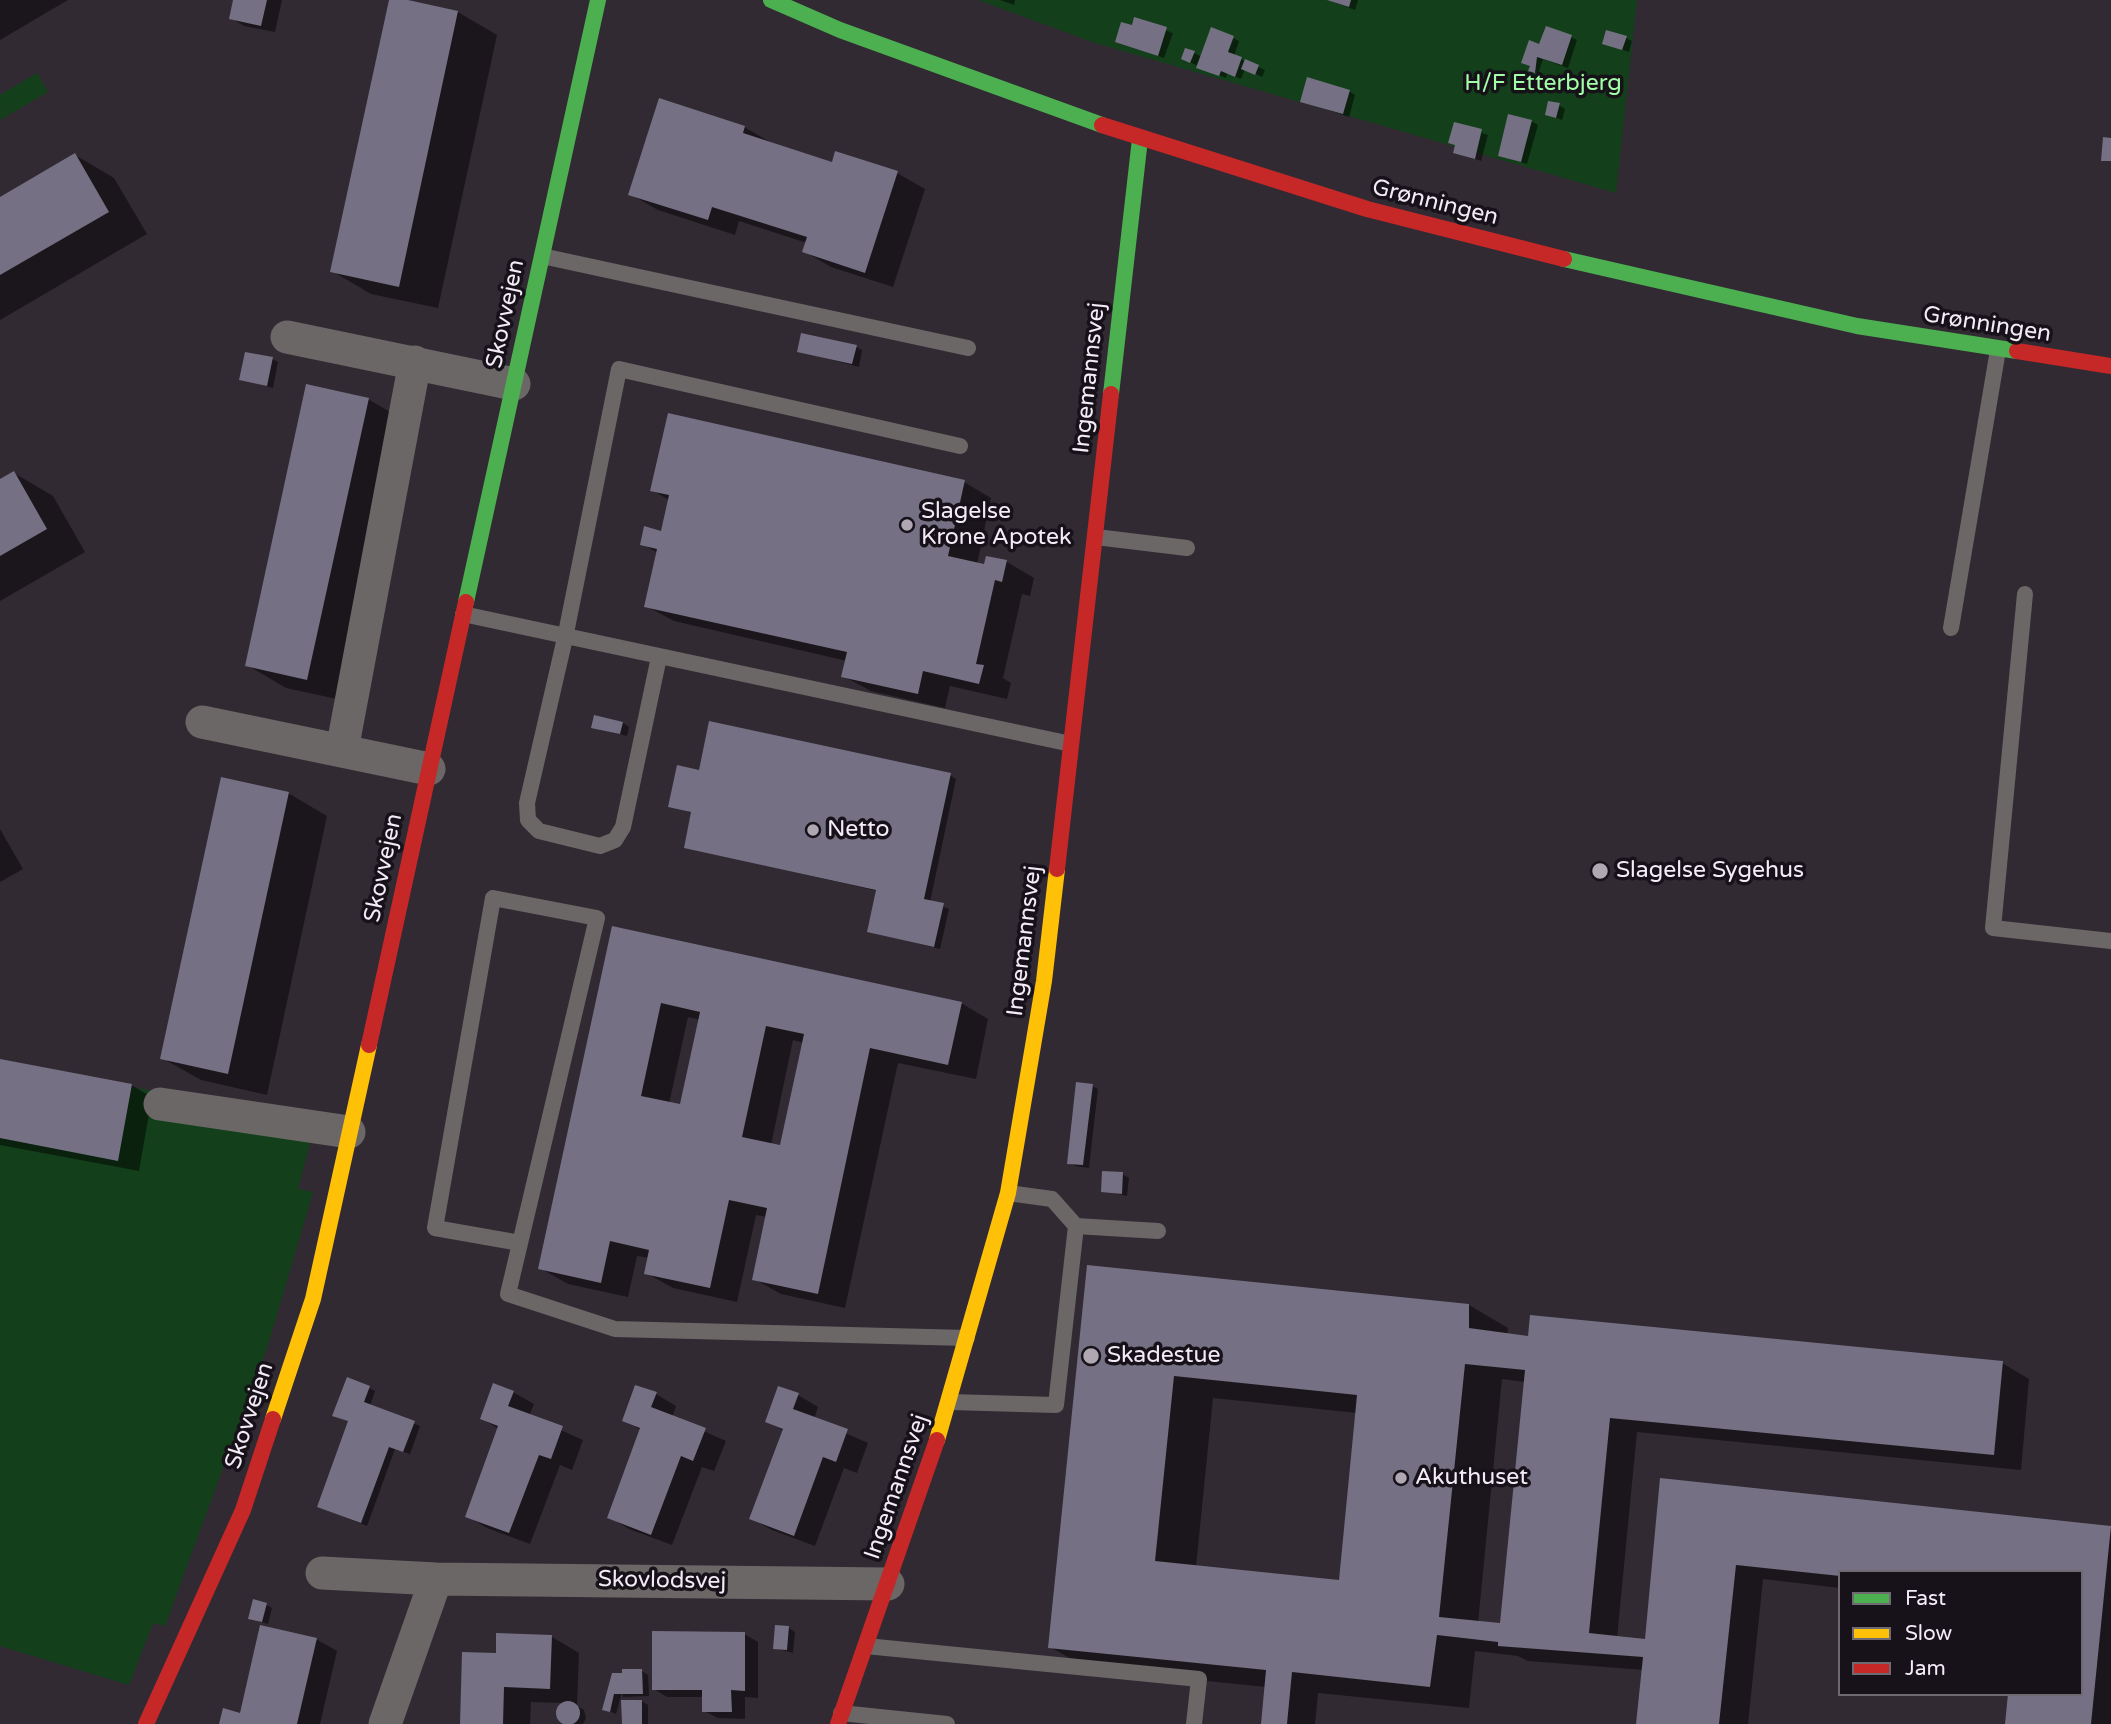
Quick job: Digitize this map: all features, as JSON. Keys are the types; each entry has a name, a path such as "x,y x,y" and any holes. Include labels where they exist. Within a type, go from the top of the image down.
{"street":[{"name":"Skovvejen","path":"146,1724 243,1510 313,1299 598,0"},
{"name":"Grønningen","path":"771,0 840,30 1140,139 1367,209 1632,276 1857,326 2111,366"},
{"name":"Ingemannsvej","path":"839,1719 950,1402 970,1338 1008,1193 1039,1018 1140,139"},
{"path":"287,337 514,384"},
{"path":"342,750 415,362"},
{"path":"202,722 429,769"},
{"path":"160,1104 349,1132"},
{"name":"Skovlodsvej","path":"322,1573 436,1579 888,1584"},
{"path":"385,1724 436,1579"}],"lane":[{"path":"542,256 968,348"},
{"path":"1951,628 1998,350"},
{"path":"659,657 623,827 615,840 600,846 539,831 528,820 527,803 565,638 619,369 960,446"},
{"path":"1096,537 1187,548"},
{"path":"2025,594 1993,928 2111,941"},
{"path":"463,614 565,638 1071,744"},
{"path":"520,1243 435,1228 493,898 597,918 508,1294 615,1329 970,1338"},
{"path":"1008,1193 1052,1199 1076,1226 1158,1231"},
{"path":"950,1402 1056,1405 1076,1226"},
{"path":"866,1646 1199,1679 1194,1724"},
{"path":"839,1719 947,1724"}],"green space":[{"name":"H/F Etterbjerg","path":"978,0 1637,0 1616,193 1095,43"},
{"path":"37,73 48,92 0,120 0,95"},
{"path":"0,1067 317,1116 298,1189 313,1192 268,1345 165,1626 153,1623 129,1685 0,1646"}],"building":[{"path":"233,0 267,0 261,26 229,19"},
{"path":"389,0 408,0 458,11 399,287 330,272"},
{"path":"1327,0 1351,0 1349,7"},
{"path":"1134,17 1167,27 1158,56 1115,42 1121,22 1132,25"},
{"path":"1546,26 1572,35 1562,65 1537,57 1535,73 1528,71 1530,66 1521,63 1529,40 1539,44"},
{"path":"1211,27 1234,36 1228,52 1242,57 1235,77 1221,71 1219,76 1196,68"},
{"path":"1606,30 1627,36 1622,50 1602,44"},
{"path":"1185,48 1195,51 1190,63 1181,59"},
{"path":"1245,59 1259,65 1255,75 1241,69"},
{"path":"1307,77 1350,90 1343,114 1300,102"},
{"path":"659,98 745,126 743,133 832,162 835,151 898,171 865,273 802,252 807,237 712,207 708,220 628,195"},
{"path":"1548,101 1560,103 1556,118 1545,115"},
{"path":"1508,114 1532,120 1521,162 1498,156"},
{"path":"1454,122 1482,129 1475,159 1453,153 1455,145 1448,143"},
{"path":"2103,137 2111,138 2111,161 2101,161"},
{"path":"75,153 109,212 0,275 0,197"},
{"path":"801,333 857,345 852,364 797,352"},
{"path":"245,352 273,357 267,386 239,380"},
{"path":"306,384 369,398 307,680 245,666"},
{"path":"668,413 965,480 948,556 984,564 986,556 1007,560 1002,582 995,580 976,664 984,665 979,684 923,671 918,694 841,677 847,652 644,607 657,549 640,545 644,526 661,531 669,495 650,491"},
{"path":"14,471 47,529 0,556 0,479"},
{"path":"594,715 623,722 620,734 591,728"},
{"name":"Netto","path":"709,721 951,773 924,899 944,903 934,947 867,932 876,890 684,848 691,812 668,807 677,765 699,770"},
{"path":"221,777 289,792 228,1074 160,1059"},
{"path":"612,926 962,1002 948,1065 870,1048 818,1294 752,1280 767,1208 729,1200 710,1288 644,1274 649,1250 610,1241 601,1283 538,1269","holes":["661,1003 700,1012 680,1104 641,1096","766,1026 804,1034 780,1145 742,1137"]},
{"path":"0,1059 132,1084 118,1161 0,1138"},
{"path":"1076,1082 1093,1084 1083,1165 1067,1164"},
{"path":"1102,1171 1123,1172 1122,1194 1101,1192"},
{"path":"1087,1265 1469,1304 1469,1328 1528,1336 1530,1315 2003,1361 1994,1455 1610,1418 1589,1633 1645,1639 1660,1478 2111,1526 2091,1724 2005,1724 2008,1696 2083,1696 2083,1570 1838,1570 1838,1576 1736,1565 1719,1724 1636,1724 1643,1657 1498,1646 1498,1642 1437,1635 1430,1687 1292,1672 1287,1724 1261,1724 1266,1670 1048,1648","holes":["1465,1364 1525,1370 1500,1623 1439,1617","1174,1376 1357,1395 1339,1580 1155,1561"]},
{"path":"347,1377 370,1386 364,1402 415,1421 403,1452 389,1447 361,1523 317,1507 348,1421 332,1416"},
{"path":"493,1383 514,1391 508,1406 563,1426 551,1459 539,1455 509,1533 465,1517 498,1426 480,1419"},
{"path":"635,1385 657,1392 651,1407 706,1428 693,1461 681,1456 651,1535 607,1518 640,1428 622,1421"},
{"path":"778,1386 799,1393 793,1409 848,1429 836,1462 823,1457 794,1536 749,1519 783,1429 765,1422"},
{"path":"253,1599 267,1603 262,1622 248,1619"},
{"path":"260,1625 317,1638 297,1724 219,1724 223,1708 240,1713"},
{"path":"775,1625 789,1626 787,1650 773,1649"},
{"path":"652,1631 745,1632 745,1691 731,1690 732,1712 702,1712 702,1690 652,1690"},
{"path":"496,1633 552,1635 550,1689 504,1687 503,1724 460,1724 462,1652 496,1653"},
{"path":"622,1669 642,1669 643,1694 614,1694 610,1712 602,1710 612,1673 622,1673"},
{"path":"621,1700 642,1700 642,1724 622,1724"},
{"path":"568,1701 577,1704 580,1713 577,1722 568,1725 559,1722 556,1713 559,1704"}],"traffic: fast":[{"path":"466,602 598,0"},
{"path":"771,0 840,30 1102,125"},
{"path":"1111,394 1140,139"},
{"path":"1564,259 1857,326 2017,351"}],"traffic: slow":[{"path":"937,1440 1008,1193 1044,981 1057,869"},
{"path":"273,1419 313,1299 369,1045"}],"traffic: jam":[{"path":"1102,125 1367,209 1564,259"},
{"path":"2017,351 2111,366"},
{"path":"1057,869 1111,394"},
{"path":"369,1045 466,602"},
{"path":"146,1724 243,1510 273,1419"},
{"path":"838,1724 937,1440"}],"place":[{"name":"Slagelse Krone Apotek","path":"907,525"},
{"name":"Netto","path":"813,830"},
{"name":"Slagelse Sygehus","path":"1600,871"},
{"name":"Skadestue","path":"1091,1356"},
{"name":"Akuthuset","path":"1401,1478"}]}
